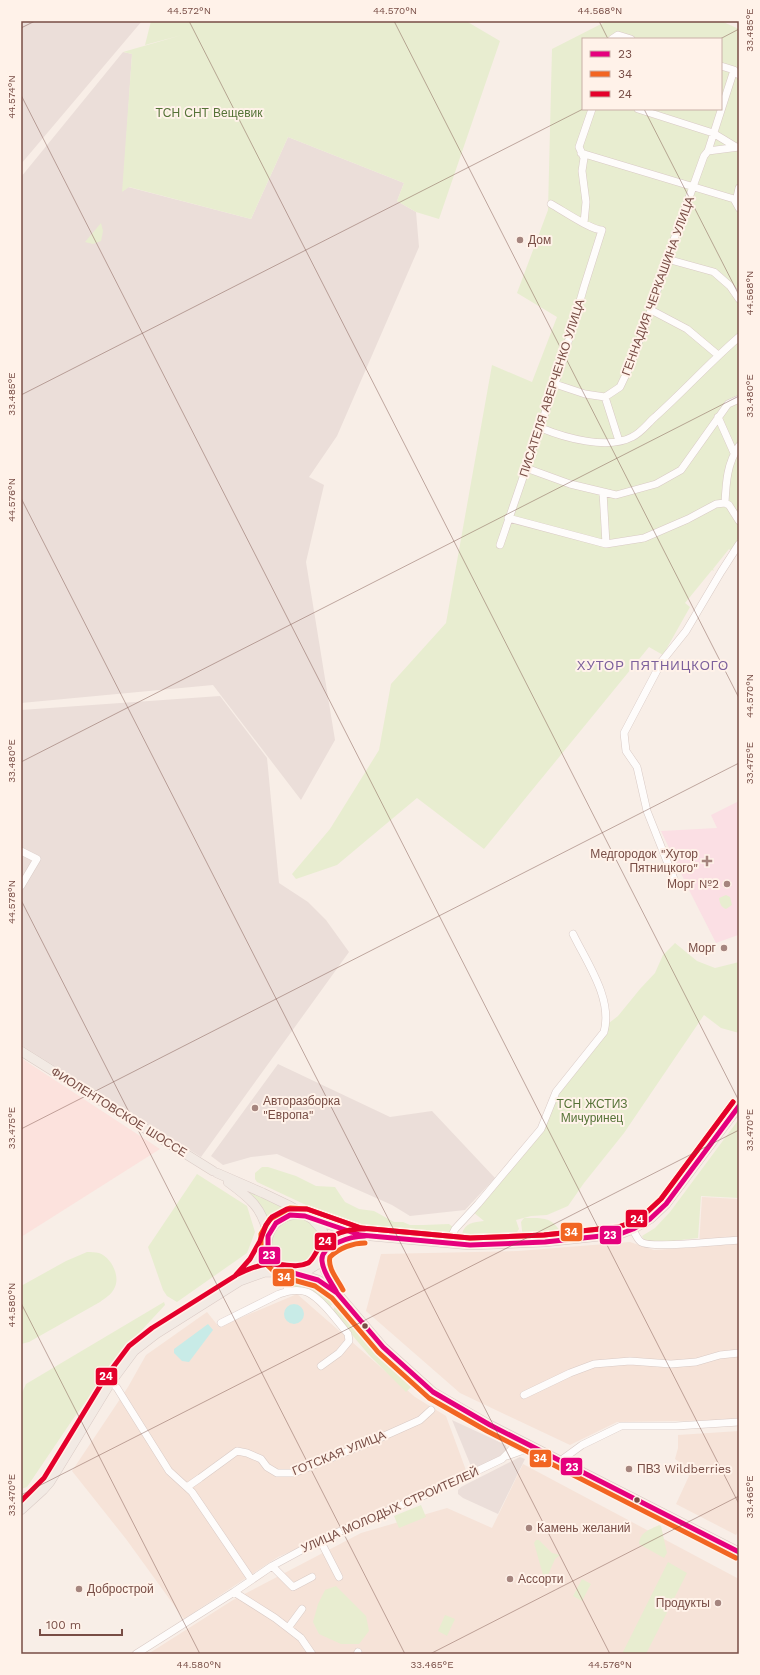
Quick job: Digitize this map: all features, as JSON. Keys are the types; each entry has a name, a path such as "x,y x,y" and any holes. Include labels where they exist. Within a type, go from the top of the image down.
{"main road":[{"name":"ФИОЛЕНТОВСКОЕ ШОССЕ","path":"21,1051 215,1172 249,1197 255,1204 265,1222 268,1252 276,1265 293,1273"},
{"name":"ФИОЛЕНТОВСКОЕ ШОССЕ","path":"240,1281 256,1263 276,1223 282,1218 290,1215 309,1217 360,1235 470,1245 545,1242 620,1234 633,1229 650,1219 666,1204 739,1106"},
{"name":"ФИОЛЕНТОВСКОЕ ШОССЕ","path":"215,1172 277,1199 309,1217 318,1224 325,1237 323,1255"},
{"name":"ФИОЛЕНТОВСКОЕ ШОССЕ","path":"21,1510 50,1482 111,1382 134,1351 156,1334 240,1281 265,1272 293,1273 312,1269 323,1255 338,1242 360,1235"},
{"path":"323,1255 324,1270 337,1293 383,1347 433,1392 560,1462 739,1552"},
{"path":"293,1273 318,1280 337,1293"}],"street":[{"path":"722,66 737,73"},
{"name":"ГЕННАДИЯ ЧЕРКАШИНА УЛИЦА","path":"606,397 620,387 630,366 652,310 667,259 694,188 704,156 708,151 713,133 737,73"},
{"path":"551,204 584,223 586,202 582,171 584,158 579,147 592,110"},
{"path":"641,110 713,133 738,147"},
{"path":"708,151 738,147"},
{"path":"581,153 734,199 737,205"},
{"path":"737,205 739,188"},
{"name":"ПИСАТЕЛЯ АВЕРЧЕНКО УЛИЦА","path":"500,545 508,518 541,428 602,230 584,223"},
{"path":"667,259 714,272 730,286 739,299"},
{"path":"652,310 687,329 718,355"},
{"path":"541,428 552,433 585,441 608,444 633,437 664,409 718,355 739,337"},
{"path":"555,384 585,394 606,397 619,441"},
{"path":"526,468 570,484 616,495 656,484 681,470 728,404 739,399"},
{"path":"718,417 734,453"},
{"path":"739,446 732,456 726,481 727,504 739,521"},
{"path":"603,492 606,544"},
{"path":"508,518 606,544 644,538 688,519 716,504 727,504"},
{"path":"676,884 647,812 637,767 626,751 624,733 662,661 686,631 720,572 739,544"},
{"path":"21,851 36,859 21,886"},
{"path":"441,1243 451,1236 455,1229 541,1129 556,1092 604,1032 607,1022 600,988 572,934"},
{"path":"633,1229 637,1238 642,1243 657,1246 739,1240"},
{"path":"287,1291 293,1273"},
{"path":"221,1323 287,1291 306,1292 335,1318 348,1334 349,1341 338,1353 321,1366"},
{"path":"524,1396 570,1373 594,1364 630,1361 672,1364 696,1362 720,1355 739,1353"},
{"path":"111,1382 117,1388 168,1471 187,1487 251,1579"},
{"name":"ГОТСКАЯ УЛИЦА","path":"187,1487 237,1451 248,1453 261,1459 267,1467 277,1473 294,1473 420,1420 431,1410"},
{"path":"560,1462 582,1444 621,1426 676,1426 739,1422"},
{"name":"УЛИЦА МОЛОДЫХ СТРОИТЕЛЕЙ","path":"136,1654 234,1592 251,1579 320,1540 439,1489 502,1459 517,1439"},
{"path":"502,1459 521,1451 540,1451"},
{"path":"320,1540 339,1577"},
{"path":"272,1566 293,1587 312,1577"},
{"path":"234,1592 301,1638 312,1654"},
{"path":"288,1628 302,1609"}],"shaded area":[{"path":"21,21 142,21 21,164"},
{"path":"123,52 132,54 123,191 128,187 251,219 288,137 404,183 397,201 416,212 419,247 337,436 309,477 324,485 306,562 335,740 301,800 213,685 21,703 21,177"},
{"path":"220,696 267,758 279,883 308,902 326,920 349,952 201,1157 21,1045 21,710"},
{"name":"Медгородок \"Хутор Пятницкого\"","path":"739,801 739,937 738,935 716,943 661,831 717,828 711,815"},
{"path":"21,1058 160,1149 21,1237"},
{"path":"278,1064 390,1117 432,1111 495,1178 465,1210 410,1216 392,1205 277,1154 251,1157 223,1165 211,1156"},
{"path":"702,1197 739,1199 739,1420 617,1422 570,1445 460,1393 366,1311 381,1254 518,1251 630,1242 654,1250 699,1247"},
{"path":"297,1294 415,1397 446,1416 467,1473 278,1557 184,1619 126,1539 72,1471 128,1387 146,1355 207,1312 219,1327"},
{"path":"452,1420 506,1445 507,1453 473,1471"},
{"path":"739,1431 739,1530 736,1535 676,1504 689,1476 685,1466 675,1459 678,1448 678,1435"},
{"path":"520,1457 525,1459 498,1514 463,1498 458,1494 458,1490 461,1487"},
{"path":"523,1464 739,1579 739,1654 148,1654 233,1600 361,1533 447,1508 492,1528"}],"green space":[{"name":"ТСН СНТ Вещевик","path":"151,21 466,21 500,41 439,219 416,212 397,201 404,183 288,137 251,219 129,187 122,192 132,54 123,52 182,35 145,45"},
{"path":"607,21 721,21 739,29 739,537 731,551 729,549 713,569 714,571 712,570 685,603 690,607 663,655 649,647 484,849 417,798 337,865 296,879 292,874 330,829 379,750 391,684 446,623 492,365 532,382 557,317 517,293 548,210 552,49"},
{"path":"101,223 103,231 101,241 93,244 85,242"},
{"path":"726,895 730,897 732,905 726,909 721,905 719,898"},
{"name":"ТСН ЖСТИЗ Мичуринец","path":"675,943 697,961 715,968 739,962 739,1033 721,1028 704,1015 624,1133 584,1183 568,1206 547,1215 531,1216 516,1220 519,1229 517,1232 490,1240 476,1242 463,1239 463,1230 467,1225 484,1221 473,1212 543,1130 557,1093 609,1023 618,1016 655,973 663,955"},
{"path":"739,1119 739,1198 701,1196 698,1238 656,1243 644,1240 642,1236 655,1228 670,1212"},
{"path":"262,1167 268,1167 296,1176 316,1186 335,1187 345,1202 359,1209 374,1211 394,1222 403,1222 410,1225 449,1224 453,1227 449,1234 442,1238 379,1233 357,1229 257,1182 255,1179 255,1173"},
{"path":"197,1174 247,1206 255,1232 247,1253 177,1302 167,1296 163,1290 148,1247"},
{"path":"236,1184 290,1209 278,1215 268,1224"},
{"path":"296,1218 305,1220 313,1225 318,1233 320,1242 318,1251 313,1259 305,1264 296,1266 287,1264 279,1259 274,1251 272,1242 274,1233 279,1225 287,1220"},
{"path":"524,1218 540,1218 549,1220 557,1226 560,1231 559,1237 523,1239 521,1222"},
{"path":"87,1252 94,1252 104,1255 111,1263 116,1274 116,1284 113,1291 100,1302 29,1342 21,1344 21,1286 66,1261"},
{"path":"296,1279 315,1284 335,1301 328,1309 292,1287 291,1283"},
{"path":"164,1302 165,1305 128,1345 73,1419 27,1487 21,1489 21,1395 26,1384"},
{"path":"335,1307 411,1387 406,1392 369,1355 332,1311"},
{"path":"421,1505 426,1517 399,1528 394,1516"},
{"path":"659,1525 661,1526 667,1553 664,1558 639,1544 643,1534"},
{"path":"536,1540 539,1540 552,1553 560,1555 555,1559 545,1582 534,1543"},
{"path":"668,1562 687,1573 646,1654 622,1654"},
{"path":"582,1579 591,1584 582,1601 573,1596"},
{"path":"336,1586 366,1616 369,1631 359,1644 341,1644 319,1634 313,1622 318,1604 325,1590"},
{"path":"445,1615 455,1619 447,1636 438,1631"}],"water":[{"path":"294,1304 301,1307 304,1314 301,1321 294,1324 287,1321 284,1314 287,1307"},
{"path":"208,1324 213,1330 189,1362 182,1361 174,1353 174,1349"}],"transit line":[{"name":"34","path":"733,1102 661,1199 646,1213 630,1223 618,1227 544,1235 470,1238 361,1228 307,1209 290,1208 270,1219 261,1234 261,1252 265,1263 279,1276 315,1286 332,1298 378,1352 429,1398 487,1431 736,1558"},
{"name":"24","path":"21,1501 44,1478 105,1378 129,1346 152,1328 235,1276 250,1259 260,1241 266,1225 272,1217 287,1209 307,1209 361,1228 470,1238 544,1235 618,1227 630,1223 646,1213 661,1199 733,1102"},
{"name":"23","path":"739,1106 666,1204 650,1219 633,1229 620,1234 545,1242 470,1245 360,1235 305,1216 290,1215 276,1223 268,1236 268,1252 271,1259 283,1270 318,1280 337,1293 383,1347 433,1392 490,1425 739,1552"},
{"name":"24","path":"236,1275 252,1268 264,1265 303,1265 310,1262 319,1248 328,1239 346,1231 365,1229"},
{"name":"23","path":"337,1293 324,1270 322,1261 323,1255 326,1250 338,1242 359,1236 365,1236"},
{"name":"34","path":"343,1290 331,1270 329,1261 330,1257 346,1247 365,1243"}],"place":[{"name":"Дом","path":"520,240"},
{"name":"Медгородок \"Хутор Пятницкого\"","path":"707,861"},
{"name":"Морг №2","path":"727,884"},
{"name":"Морг","path":"724,948"},
{"name":"Авторазборка \"Европа\"","path":"255,1108"},
{"name":"ПВЗ Wildberries","path":"629,1469"},
{"name":"Камень желаний","path":"529,1528"},
{"name":"Ассорти","path":"510,1579"},
{"name":"Добрострой","path":"79,1589"},
{"name":"Продукты","path":"718,1603"}],"district":[{"name":"ХУТОР ПЯТНИЦКОГО","path":"653,665"}]}
